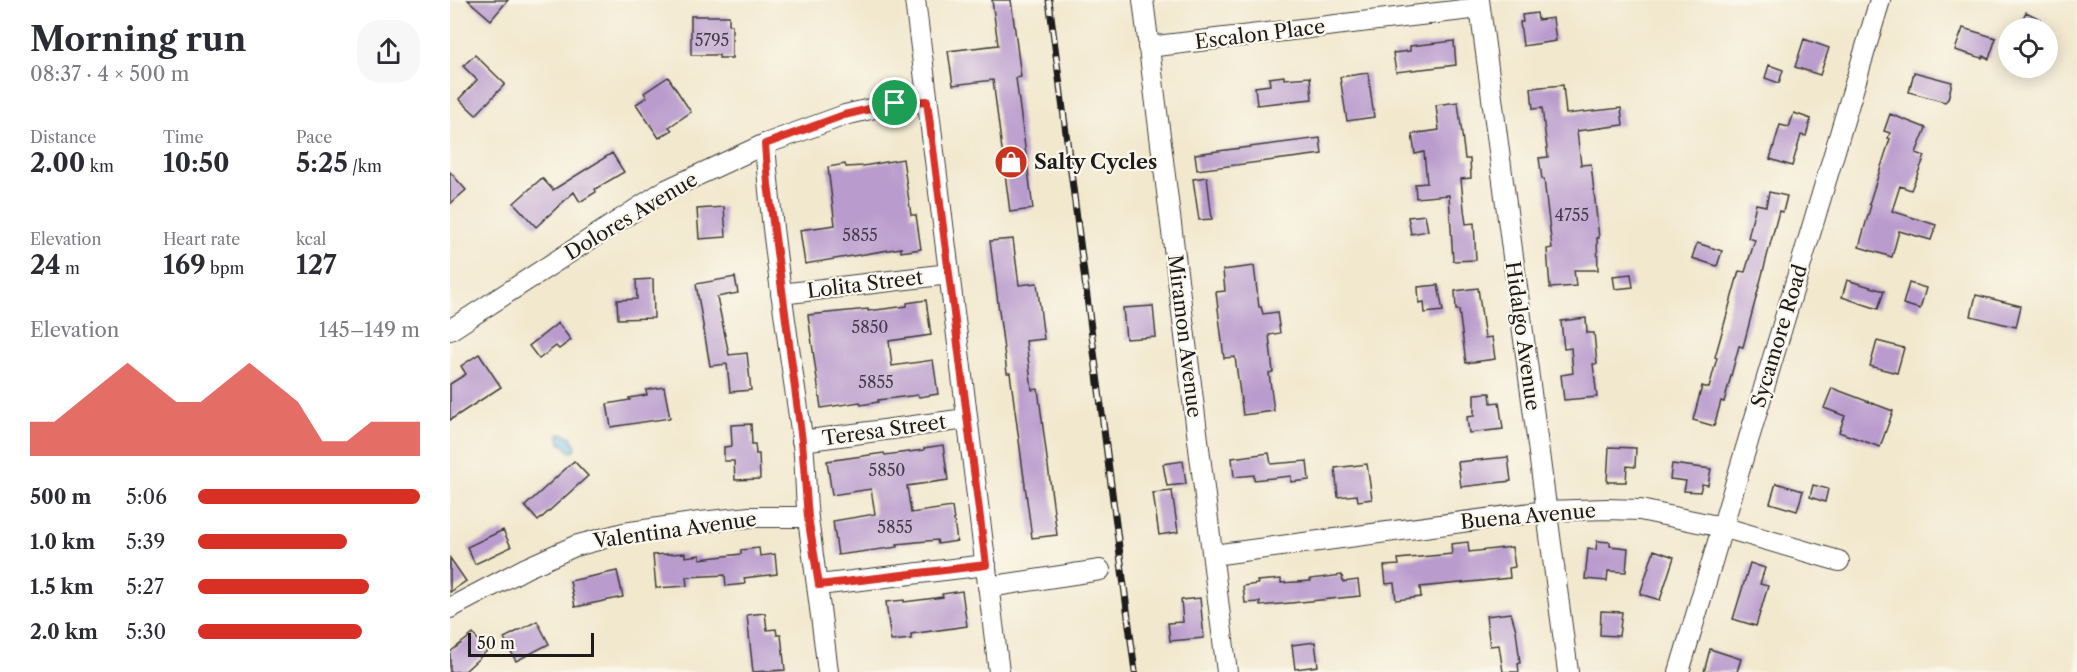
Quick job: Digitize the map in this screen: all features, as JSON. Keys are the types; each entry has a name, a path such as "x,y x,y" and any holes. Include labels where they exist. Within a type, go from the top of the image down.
{"street":[{"path":"915,0 999,672"},
{"name":"Miramon Avenue","path":"1143,0 1227,672"},
{"name":"Sycamore Road","path":"1679,672 1880,0"},
{"name":"Escalon Place","path":"1148,47 1479,4"},
{"name":"Hidalgo Avenue","path":"1479,4 1569,672"},
{"name":"Dolores Avenue","path":"450,330 666,190 765,144 844,115 895,103 927,101"},
{"path":"765,144 781,294 802,441 808,517 819,585 828,672"},
{"name":"Lolita Street","path":"781,294 949,274"},
{"name":"Teresa Street","path":"802,441 966,419"},
{"name":"Buena Avenue","path":"1213,555 1546,511 1607,509 1640,510 1722,527 1839,561"},
{"name":"Valentina Avenue","path":"450,608 526,568 575,546 624,533 750,517 808,517"},
{"path":"819,585 986,565"},
{"path":"988,587 1100,570"}],"water":[{"path":"562,433 570,436 576,446 574,451 570,452 560,443 559,435"}],"building":[{"path":"468,0 508,0 491,20"},
{"path":"992,0 1011,0 1021,77 1016,78 1033,209 1010,212 993,80 953,85 948,51 998,45"},
{"path":"2026,12 2038,18 2023,18"},
{"path":"1537,13 1538,20 1553,18 1556,41 1523,46 1520,22 1523,22 1522,15"},
{"path":"691,16 729,16 729,25 732,25 732,58 719,58 719,55 691,55"},
{"path":"1963,28 1996,38 1989,59 1955,50"},
{"path":"1804,39 1829,48 1820,75 1795,67"},
{"path":"1454,41 1456,65 1396,72 1393,53 1410,51 1410,46"},
{"path":"475,55 505,84 476,115 459,99 477,80 463,66"},
{"path":"1769,65 1783,70 1779,83 1765,78"},
{"path":"1914,72 1952,82 1948,99 1945,102 1909,92"},
{"path":"1368,73 1374,117 1347,121 1340,77"},
{"path":"1284,76 1284,79 1310,77 1312,99 1257,105 1255,87 1270,85 1269,78"},
{"path":"668,77 691,112 669,127 672,130 659,138 636,104 647,97 644,93"},
{"path":"1563,85 1566,114 1621,108 1623,125 1577,131 1581,165 1591,164 1599,238 1597,238 1598,270 1574,270 1576,286 1550,288 1547,249 1552,248 1544,179 1542,179 1539,158 1548,157 1542,108 1533,109 1531,88"},
{"path":"1458,102 1465,159 1470,159 1471,178 1461,179 1464,209 1466,224 1474,223 1476,260 1453,261 1449,195 1416,198 1415,184 1427,183 1424,152 1415,154 1412,134 1439,130 1436,105"},
{"path":"1794,113 1811,119 1806,136 1801,135 1792,166 1770,159 1780,125 1789,127"},
{"path":"1890,114 1926,128 1916,153 1925,156 1911,190 1900,186 1892,211 1936,225 1931,240 1899,231 1892,257 1859,247 1871,205 1869,204 1890,139 1888,138 1890,133 1884,131"},
{"path":"1320,138 1322,154 1197,170 1195,154"},
{"path":"612,153 624,172 595,189 596,192 580,202 574,192 536,227 514,203 542,178 553,190"},
{"path":"903,159 911,215 916,215 921,249 901,252 901,248 805,264 800,230 835,225 828,167 845,164 846,167 863,166"},
{"path":"450,172 466,190 450,204"},
{"path":"1207,177 1212,219 1199,220 1193,179"},
{"path":"1769,192 1787,196 1783,212 1779,211 1743,347 1739,346 1724,402 1721,401 1714,426 1693,420 1702,386 1709,388 1717,358 1715,357 1739,271 1745,272 1755,240 1748,238 1756,204 1766,206"},
{"path":"724,207 726,237 699,239 697,209"},
{"path":"1425,215 1428,231 1411,234 1408,217"},
{"path":"1013,239 1019,285 1037,283 1044,339 1026,341 1032,390 1038,389 1057,535 1032,538 990,241"},
{"path":"1697,243 1722,251 1717,266 1692,258"},
{"path":"1254,266 1259,307 1263,314 1277,312 1280,333 1269,335 1273,372 1269,373 1274,411 1243,415 1235,357 1224,358 1216,292 1225,291 1223,270"},
{"path":"1631,274 1633,287 1615,289 1613,276"},
{"path":"735,277 738,293 717,297 729,355 747,353 751,390 730,392 727,364 710,366 696,284"},
{"path":"653,279 654,318 618,319 617,300 637,299 636,280"},
{"path":"1847,280 1884,291 1878,309 1842,297"},
{"path":"1909,283 1926,288 1920,309 1903,304"},
{"path":"1438,285 1443,311 1425,313 1424,302 1419,303 1418,287"},
{"path":"1478,288 1485,338 1492,337 1495,359 1466,363 1459,310 1456,310 1455,291"},
{"path":"1976,295 2021,306 2016,327 1971,316"},
{"path":"926,300 931,335 889,341 892,366 933,360 938,394 821,408 808,315 868,309 868,311 907,306 907,303"},
{"path":"1153,306 1156,337 1126,339 1123,308"},
{"path":"1586,318 1587,333 1594,333 1597,364 1593,364 1597,397 1564,400 1561,375 1573,373 1571,348 1564,349 1561,321"},
{"path":"558,323 571,340 559,349 556,346 539,359 529,346"},
{"path":"1877,341 1904,348 1897,373 1870,366"},
{"path":"479,354 501,387 450,420 450,384 466,374 461,366"},
{"path":"664,387 670,418 611,427 607,404 647,395 646,390"},
{"path":"1832,388 1893,411 1880,447 1839,432 1845,416 1824,408"},
{"path":"1490,393 1491,403 1499,402 1503,429 1469,433 1467,417 1474,416 1474,394"},
{"path":"751,424 752,444 755,444 756,454 759,454 760,479 735,480 734,461 724,461 724,447 732,446 731,425"},
{"path":"943,445 948,480 907,486 911,513 952,507 957,541 938,544 937,540 897,544 898,547 838,555 833,521 875,514 871,489 832,495 827,461 924,450 924,448"},
{"path":"1609,447 1636,448 1635,467 1627,466 1626,482 1607,482"},
{"path":"1269,453 1271,464 1307,461 1309,480 1291,482 1291,476 1254,480 1254,475 1234,477 1232,458"},
{"path":"1508,457 1511,481 1461,487 1458,462"},
{"path":"574,461 588,476 538,521 525,506"},
{"path":"1183,461 1186,484 1167,486 1163,464"},
{"path":"1367,464 1372,499 1358,501 1357,495 1338,497 1335,468"},
{"path":"1672,464 1711,469 1708,485 1702,484 1700,492 1684,491 1686,481 1670,479"},
{"path":"1776,483 1803,491 1797,511 1770,503"},
{"path":"1813,485 1828,489 1825,502 1810,497"},
{"path":"1172,491 1178,532 1159,535 1153,493"},
{"path":"503,530 511,547 475,564 467,547"},
{"path":"1597,541 1610,542 1610,546 1628,548 1626,572 1608,571 1607,581 1585,579 1588,549 1596,550"},
{"path":"1468,542 1469,552 1512,547 1515,567 1509,568 1510,578 1420,587 1421,597 1396,600 1394,583 1386,584 1384,566 1399,565 1398,559 1452,554 1451,544"},
{"path":"759,548 760,556 775,554 777,574 744,578 745,584 726,586 725,575 686,577 687,586 656,588 653,555 685,553 685,557 700,555 700,559 741,554 741,550"},
{"path":"1654,550 1674,557 1660,600 1640,594"},
{"path":"450,558 466,581 450,592"},
{"path":"1750,563 1765,568 1760,584 1768,586 1756,626 1733,619"},
{"path":"617,571 623,597 575,607 570,581"},
{"path":"1342,575 1343,582 1358,580 1360,596 1260,606 1260,602 1245,603 1243,586 1258,584 1257,581 1281,579 1281,583 1311,581 1310,579"},
{"path":"962,591 967,626 911,634 911,639 891,641 886,602 943,597 942,594"},
{"path":"1200,598 1204,638 1170,641 1168,623 1183,622 1181,600"},
{"path":"1601,611 1622,612 1619,636 1600,635"},
{"path":"765,613 767,630 776,629 777,635 781,635 785,670 753,672 747,615"},
{"path":"1511,613 1516,630 1519,672 1503,672 1499,645 1490,646 1486,616"},
{"path":"537,621 549,644 516,661 504,638"},
{"path":"473,634 487,651 465,671 450,672 450,652"},
{"path":"1315,642 1318,666 1295,669 1292,645"},
{"path":"1710,649 1741,659 1737,672 1704,672"}],"railway":[{"path":"1049,0 1135,672"}],"place":[{"name":"Salty Cycles","path":"1011,162"}],"route":[{"path":"927,101 986,565 819,585 808,517 802,441 781,294 765,144 844,115 895,103 927,101"}]}
